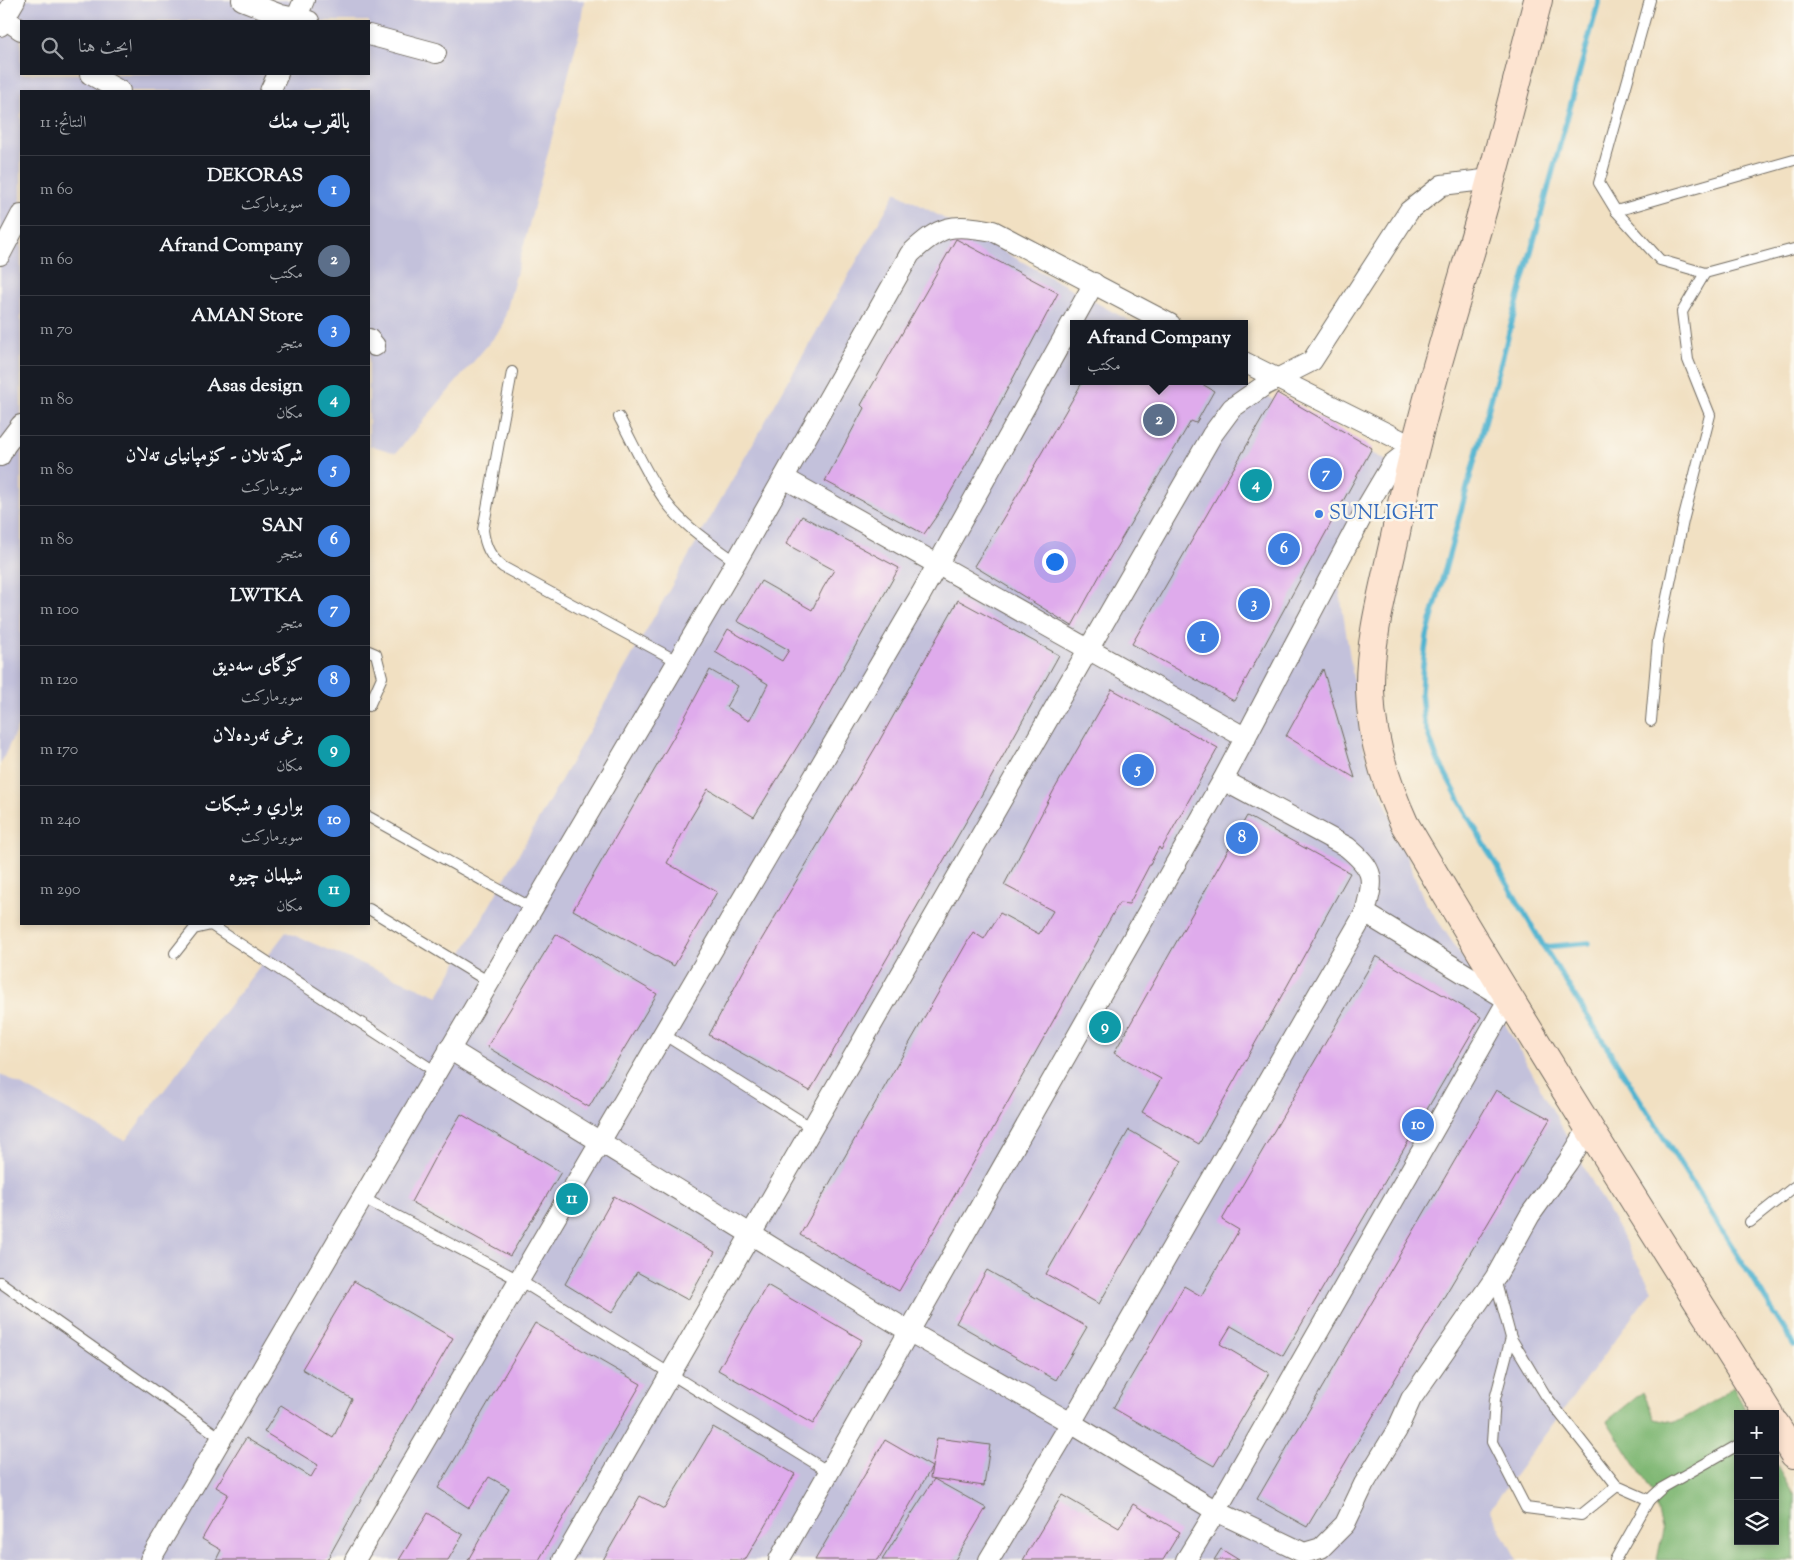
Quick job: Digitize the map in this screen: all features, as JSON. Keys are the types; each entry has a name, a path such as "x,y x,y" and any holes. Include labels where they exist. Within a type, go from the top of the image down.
{"street":[{"path":"9,25 15,0"},
{"path":"242,0 281,15 301,15"},
{"path":"1538,0 1491,179 1414,447 1371,659 1370,693 1373,727 1385,776 1404,823 1508,1000 1766,1410"},
{"path":"370,35 436,53"},
{"path":"270,90 278,75"},
{"path":"563,1560 1212,435 1232,408 1265,385 1312,362 1409,212 1442,185 1491,179"},
{"path":"0,255 20,217"},
{"path":"150,1560 736,562 910,254 926,239 940,230 968,226 993,231 1163,320"},
{"path":"1073,320 1094,283"},
{"path":"355,1560 938,564 1070,326"},
{"path":"1248,364 1276,380 1414,447"},
{"path":"0,456 20,426"},
{"path":"779,1560 1223,780 1369,503 1392,464 1414,447"},
{"path":"784,478 1246,738"},
{"path":"989,1560 1071,1423 1365,913 1372,888 1371,874 1362,859 1347,847 1223,780"},
{"path":"1365,913 1508,1000"},
{"path":"1186,1560 1216,1511 1508,1000"},
{"path":"450,1050 910,1332 1071,1423 1216,1511 1305,1558 1321,1548 1345,1524 1364,1484 1397,1430 1411,1399 1495,1278 1530,1215 1568,1162 1588,1129"},
{"path":"1779,1430 1794,1454"}],"lane":[{"path":"1650,0 1599,182 1616,211 1660,260 1705,273 1794,249"},
{"path":"1616,211 1794,160"},
{"path":"1651,721 1658,640 1683,522 1710,415 1688,360 1682,312 1705,273"},
{"path":"512,372 483,530 484,541 488,551 494,560 503,567 677,661"},
{"path":"619,417 650,477 666,503 682,520 736,562"},
{"path":"370,652 376,654 382,677 370,704"},
{"path":"370,818 532,908"},
{"path":"370,911 489,982"},
{"path":"175,953 194,929 211,925 436,1072"},
{"path":"663,1034 812,1128"},
{"path":"1750,1222 1794,1187"},
{"path":"362,1198 519,1280 829,1472"},
{"path":"1495,1278 1511,1338 1546,1396 1617,1486 1649,1500"},
{"path":"0,1282 221,1438"},
{"path":"1511,1338 1495,1399 1492,1442 1526,1508 1581,1515 1617,1486"},
{"path":"1615,1560 1649,1500 1662,1488 1734,1447"}],"shaded area":[{"path":"0,0 584,0 579,34 502,328 396,453 370,445 370,90 20,90 20,722 0,765"},
{"path":"896,192 1128,320 1070,320 1070,385 1246,385 1392,464 1338,580 1364,749 1424,900 1494,1004 1652,1290 1490,1509 1517,1560 0,1560 0,1074 125,1141 286,932 438,996"}],"green space":[{"path":"1733,1387 1746,1410 1734,1410 1734,1545 1779,1545 1779,1469 1794,1495 1794,1560 1657,1560 1663,1531 1652,1491 1607,1421 1643,1392 1655,1419 1675,1423 1701,1409"}],"building":[{"path":"956,239 1058,293 980,441 938,514 924,534 825,481 864,408 861,405"},
{"path":"1081,385 1204,385 1214,391 1196,423 1191,421 1072,626 974,566"},
{"path":"1277,393 1372,448 1234,701 1132,644"},
{"path":"802,516 899,568 818,713 754,817 708,789 689,821 667,863 717,892 674,966 573,910 680,726 710,670 738,686 726,707 749,721 768,684 715,652 728,629 782,661 789,650 737,621 761,581 812,610 834,570 786,544"},
{"path":"958,600 1059,655 977,803 810,1091 709,1035 750,959 877,745"},
{"path":"1323,669 1355,778 1286,736"},
{"path":"1112,689 1218,748 1161,850 1159,847 1129,904 1119,903 990,1134 899,1291 800,1235 973,932 984,939 1000,913 1039,934 1053,911 1004,885 1054,790"},
{"path":"1247,816 1350,873 1199,1144 1142,1112 1161,1079 1114,1053"},
{"path":"556,934 657,994 589,1107 487,1047"},
{"path":"1376,956 1481,1017 1283,1356 1231,1326 1220,1344 1269,1373 1214,1466 1113,1408 1184,1286 1201,1296 1239,1230 1222,1220"},
{"path":"1496,1090 1550,1119 1307,1527 1257,1499"},
{"path":"461,1114 561,1172 510,1256 411,1202"},
{"path":"1129,1130 1182,1161 1099,1304 1046,1274"},
{"path":"614,1196 715,1252 688,1300 637,1272 612,1313 565,1284"},
{"path":"987,1270 1087,1327 1056,1380 956,1323"},
{"path":"354,1281 453,1338 327,1560 216,1560 221,1550 202,1539 228,1494 216,1487 246,1438 311,1477 318,1465 264,1432 281,1405 333,1438 352,1399 302,1369"},
{"path":"767,1285 862,1340 813,1424 718,1370"},
{"path":"535,1323 641,1384 539,1560 468,1560 509,1488 489,1477 469,1508 438,1488"},
{"path":"713,1427 795,1474 745,1560 603,1560 640,1496 664,1509"},
{"path":"937,1438 990,1445 984,1486 930,1478"},
{"path":"885,1440 932,1467 878,1560 815,1560"},
{"path":"934,1479 986,1508 955,1560 882,1560"},
{"path":"1062,1495 1119,1528 1133,1504 1180,1532 1163,1560 1023,1560"},
{"path":"428,1513 463,1535 448,1560 399,1560"},
{"path":"1221,1549 1239,1560 1214,1560"}],"waterway":[{"path":"1599,0 1427,636 1421,693 1424,722 1436,756 1469,818 1544,947 1794,1345"},
{"path":"1544,947 1589,943"}],"place":[{"name":"Afrand Company","path":"1159,420"},
{"name":"LWTKA","path":"1326,474"},
{"name":"Asas design","path":"1256,485"},
{"name":"SUNLIGHT","path":"1319,514"},
{"name":"SAN","path":"1284,549"},
{"name":"AMAN Store","path":"1254,604"},
{"name":"DEKORAS","path":"1203,637"},
{"name":"شركة تلان - کۆمپانیای تەلان","path":"1138,770"},
{"name":"کۆگای سەدیق","path":"1242,838"},
{"name":"برغی ئەردەلان","path":"1105,1027"},
{"name":"بواري و شبكات","path":"1418,1125"},
{"name":"شيلمان چیوه","path":"572,1199"}]}
